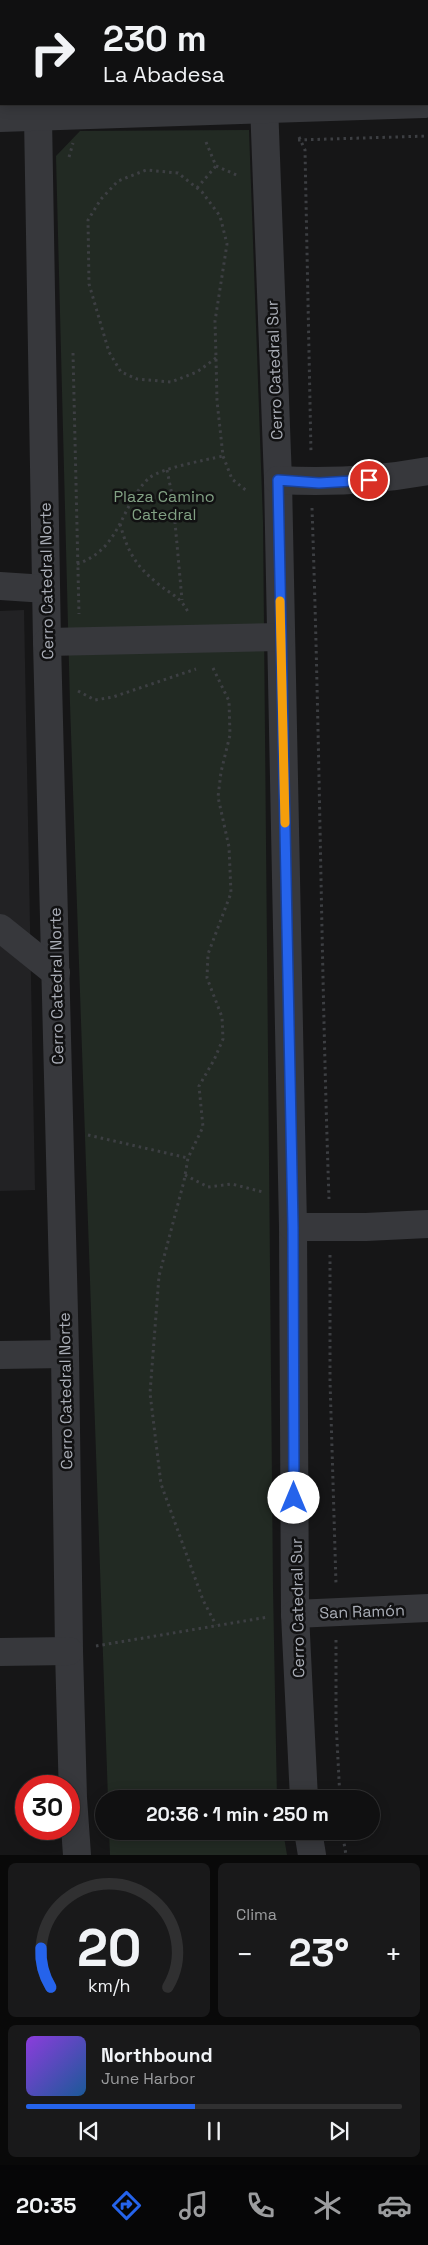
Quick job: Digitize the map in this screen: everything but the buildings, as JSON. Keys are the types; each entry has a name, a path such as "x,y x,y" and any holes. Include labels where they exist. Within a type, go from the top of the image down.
{"street":[{"path":"0,118 264,106 344,105"},
{"name":"Cerro Catedral Sur","path":"264,106 278,480 293,1227 295,1614 304,1790"},
{"name":"Cerro Catedral Norte","path":"38,117 47,642 65,1354 68,1651 77,1855"},
{"path":"278,480 311,482 386,478 428,471"},
{"path":"0,586 46,589"},
{"path":"47,642 206,651 281,637"},
{"path":"0,928 56,973"},
{"path":"293,1227 428,1224"},
{"path":"0,1355 65,1354"},
{"name":"San Ramón","path":"295,1614 428,1608"},
{"path":"0,1652 68,1651"},
{"path":"310,1840 312,1855"}],"path":[{"path":"340,1790 336,1721 336,1612 330,1380 330,1227 324,1066 305,150 299,140 428,136"},
{"path":"206,142 216,166 240,176"},
{"path":"197,188 216,166"},
{"path":"216,358 197,372 171,382 137,379 120,372 109,352 89,284 88,220 101,199 118,181 146,170 178,174 197,188 220,216 227,244 215,321 216,358 217,401 223,456 232,479 248,492"},
{"path":"77,564 90,560 107,545 150,477 167,470 223,456"},
{"path":"167,470 173,500 183,600 229,700 230,735 221,772 218,797 229,847 231,893 208,954 207,978 222,1017 223,1039 214,1060 199,1086 203,1127 188,1158 159,1276 150,1393 161,1484 203,1600 216,1625"},
{"path":"120,524 126,546 136,563 158,584 183,600"},
{"path":"78,691 95,700 113,697 206,651"},
{"path":"88,1135 188,1158"},
{"path":"185,1175 208,1187 232,1184 292,1199"},
{"path":"68,1651 216,1625 295,1614"},
{"path":"344,1840 346,1855"}],"shaded area":[{"path":"24,610 35,1190 0,1191 0,611"}],"green space":[{"name":"Plaza Camino Catedral","path":"249,130 263,522 273,1588 277,1790 108,1790 70,704 56,156 80,131"},
{"path":"109,1840 284,1840 287,1855 110,1855"}],"slow traffic":[{"path":"280,601 285,823"}],"route":[{"path":"294,1498 293,1227 278,480 319,483 369,480"}]}
